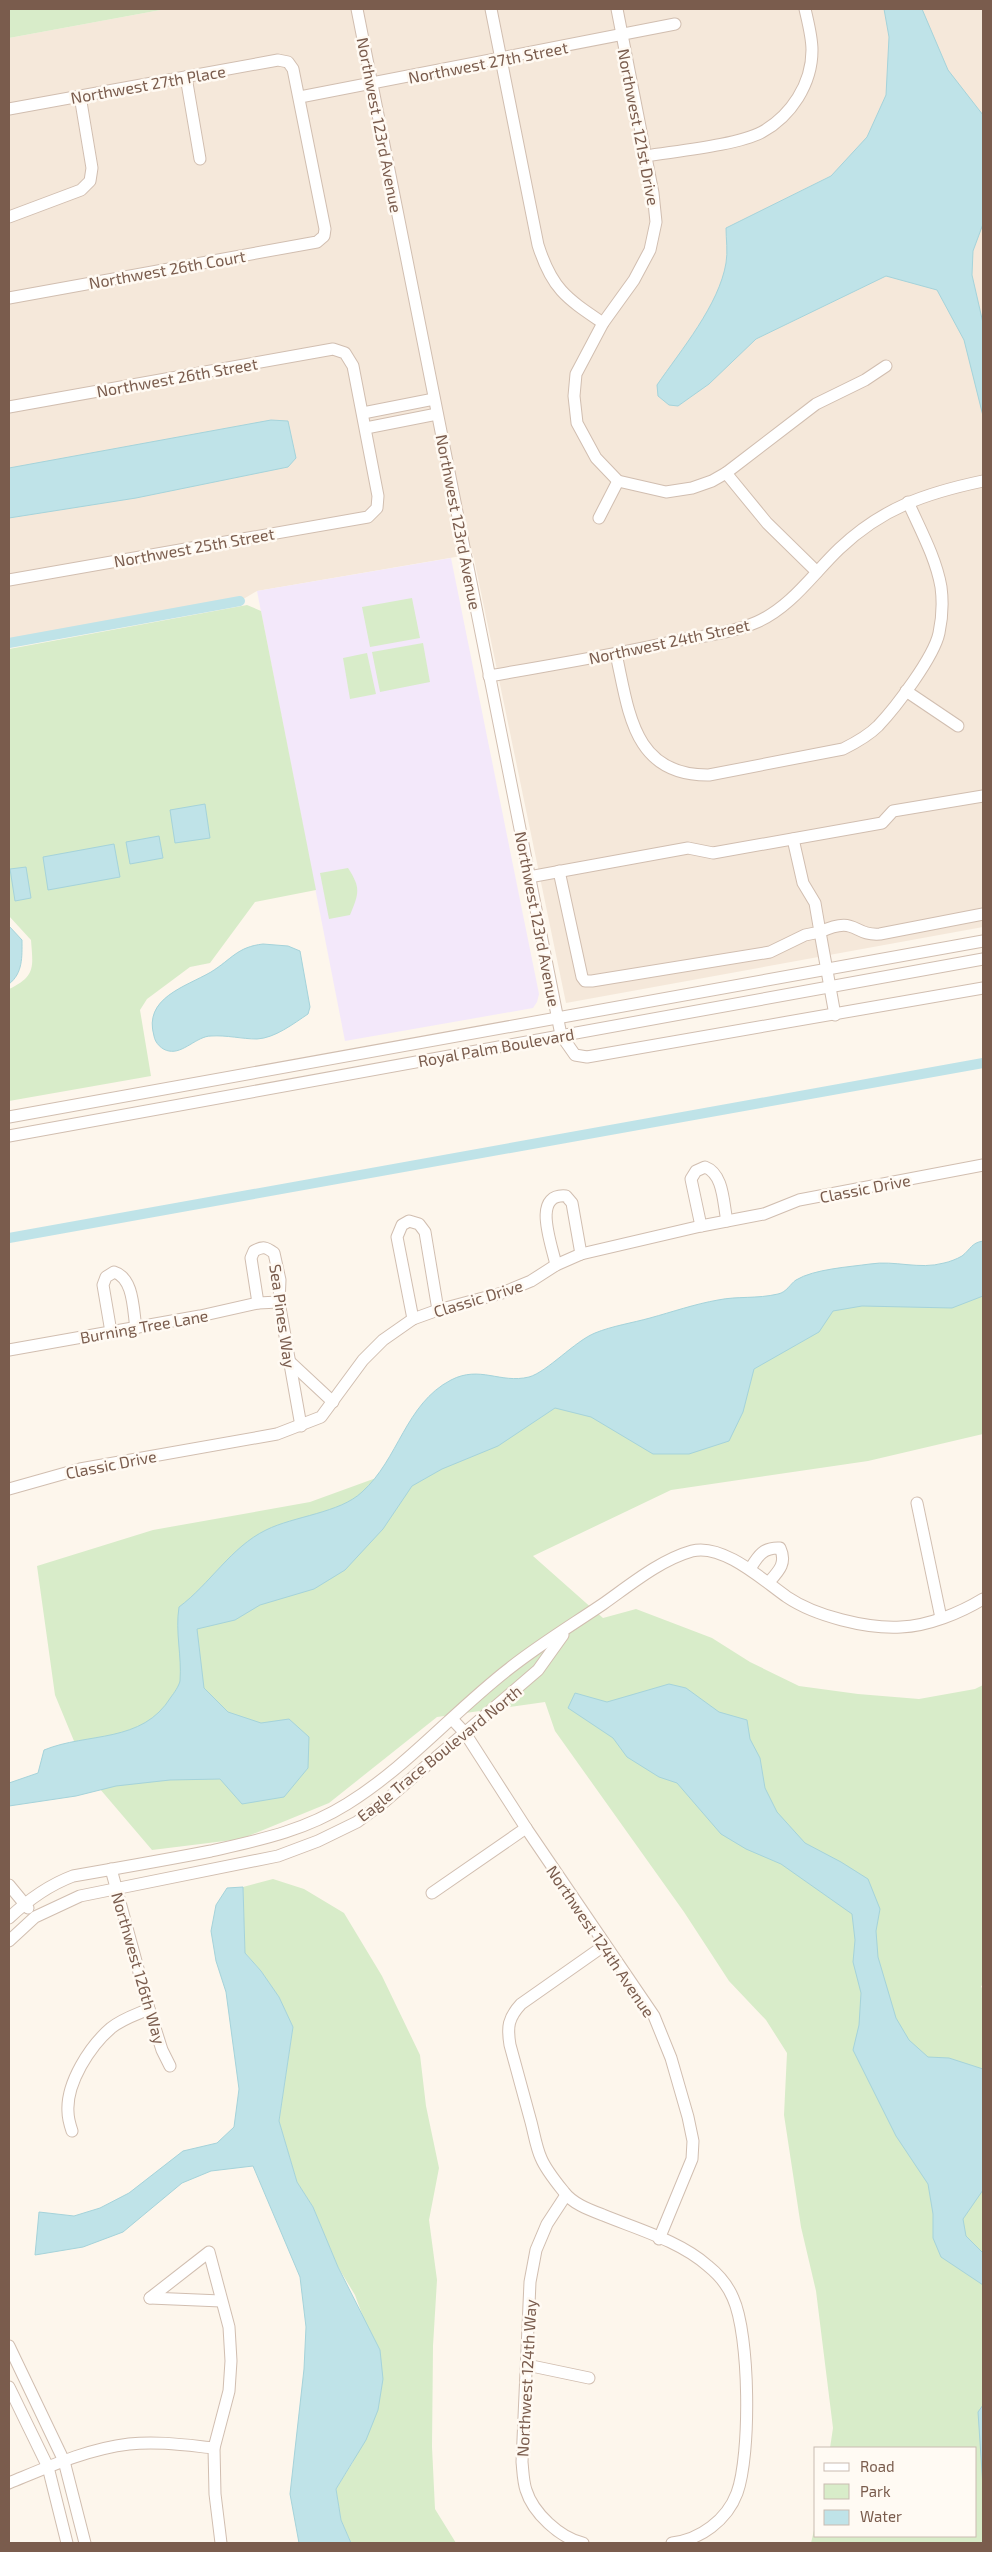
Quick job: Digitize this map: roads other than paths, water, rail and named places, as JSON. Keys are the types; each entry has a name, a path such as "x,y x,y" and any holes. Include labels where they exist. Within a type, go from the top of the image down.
{"street":[{"name":"Northwest 123rd Avenue","path":"357,9 561,1035"},
{"path":"491,9 538,245 546,268 556,286 572,302 603,324"},
{"name":"Northwest 121st Drive","path":"616,9 646,156 656,222 650,250 634,280 603,324 576,374 574,396 577,422 586,440 596,458 618,481"},
{"path":"646,156 734,141 761,132 781,118 798,98 809,74 812,50 805,9"},
{"name":"Northwest 27th Street","path":"300,97 622,36 675,24"},
{"name":"Northwest 27th Place","path":"9,109 278,60 288,62 293,69 300,97"},
{"path":"186,77 200,159"},
{"path":"9,217 81,190 90,181 92,168 80,96"},
{"name":"Northwest 26th Court","path":"9,298 318,242 324,236 325,229 300,97"},
{"name":"Northwest 26th Street","path":"9,407 332,349 345,353 353,366 363,413"},
{"path":"599,518 618,481 666,492 692,488 712,482 816,404 865,380 886,366"},
{"path":"434,398 363,413 366,428 437,414"},
{"name":"Northwest 25th Street","path":"9,580 368,517 376,508 378,496 366,428"},
{"path":"726,473 767,523 817,572"},
{"name":"Northwest 24th Street","path":"489,676 616,654 757,622 783,605 863,527 886,512 945,489 983,481"},
{"path":"616,654 631,718 640,742 665,767 691,776 709,775 843,749 862,739 878,726 906,691 939,635 942,609 941,588 935,563 908,502"},
{"path":"906,691 958,726"},
{"path":"529,877 688,848 713,853 793,839 882,822 893,811 983,796"},
{"path":"793,839 803,883 815,903 835,1015"},
{"path":"559,872 580,974 585,981 770,952 806,935 841,924 855,927 868,933 880,934 983,914"},
{"name":"Royal Palm Boulevard","path":"9,1118 983,941"},
{"name":"Royal Palm Boulevard","path":"9,1136 983,959"},
{"path":"561,1035 576,1055 587,1057 983,988"},
{"name":"Classic Drive","path":"9,1489 80,1469 277,1434 301,1426 321,1417 364,1360 383,1340 414,1319 438,1310 502,1293 531,1281 556,1265 581,1254 701,1226 764,1214 799,1200 983,1165"},
{"path":"701,1226 691,1179 696,1171 705,1166 713,1170 718,1177 727,1221"},
{"path":"556,1265 545,1211 548,1201 557,1195 566,1196 572,1203 581,1254"},
{"path":"414,1319 397,1237 402,1225 409,1221 419,1224 425,1232 438,1310"},
{"name":"Sea Pines Way","path":"258,1304 251,1258 254,1251 260,1247 267,1248 274,1253 280,1280 279,1302 301,1426"},
{"path":"111,1332 103,1285 106,1277 114,1272 122,1275 128,1283 136,1328"},
{"name":"Burning Tree Lane","path":"9,1350 258,1304 279,1302"},
{"path":"289,1361 334,1402"},
{"path":"917,1503 941,1618"},
{"path":"750,1569 760,1553 770,1548 780,1548 784,1555 782,1566 769,1582"},
{"name":"Eagle Trace Boulevard North","path":"9,1918 24,1904 55,1883 73,1876 270,1838 310,1824 373,1787 509,1668 672,1558 694,1550 713,1551 750,1569 789,1598 824,1614 862,1624 902,1627 941,1618 969,1608 983,1599"},
{"name":"Eagle Trace Boulevard North","path":"9,1941 35,1917 80,1896 278,1856 318,1841 357,1822 538,1670 567,1629"},
{"name":"Northwest 124th Avenue","path":"452,1719 465,1733 526,1828 654,2016 671,2058 688,2116 693,2142 692,2160 659,2239"},
{"path":"432,1893 526,1828"},
{"name":"Northwest 126th Way","path":"111,1869 148,2009 162,2050 170,2066"},
{"path":"9,1885 35,1917"},
{"path":"605,1945 520,2004 510,2015 507,2027 510,2045 541,2158 566,2195 584,2207 689,2252 708,2266 723,2282 733,2298 739,2316 744,2350 746,2419 742,2474 737,2493 727,2511 715,2524 697,2537 672,2543"},
{"path":"72,2131 68,2112 69,2101 74,2084 85,2061 111,2028 125,2018 148,2009"},
{"name":"Northwest 124th Way","path":"566,2195 547,2224 536,2250 530,2282 522,2462 526,2491 538,2510 556,2529 583,2543"},
{"path":"220,2301 150,2298 208,2252 228,2327 231,2361 229,2391 214,2448 215,2494 221,2543"},
{"path":"9,2346 64,2461 84,2543"},
{"path":"527,2365 589,2378"},
{"path":"9,2387 48,2467 67,2543"},
{"path":"9,2483 64,2461 128,2444 165,2443 214,2448"}],"water":[{"path":"884,9 922,9 948,70 983,115 983,224 973,251 972,275 983,323 983,416 964,340 937,290 886,276 756,339 709,384 678,406 669,405 658,396 657,385 698,327 716,295 726,263 726,228 831,176 867,137 886,95 889,37"},
{"path":"271,420 288,421 296,458 288,467 136,498 9,518 9,468"},
{"path":"205,804 210,838 175,843 170,810"},
{"path":"159,836 163,858 130,864 126,842"},
{"path":"114,844 120,877 48,890 43,857"},
{"path":"26,867 31,898 15,901 10,869"},
{"path":"9,926 22,940 22,958 17,975 9,984"},
{"path":"263,944 288,946 300,951 310,1007 308,1014 284,1030 264,1038 206,1037 185,1048 174,1051 166,1050 159,1046 155,1039 152,1023 160,1003 169,995 211,972 235,954 247,948"},
{"path":"983,1241 983,1296 952,1308 862,1306 833,1311 819,1332 754,1369 743,1412 729,1441 689,1454 653,1454 591,1417 555,1408 498,1446 442,1469 412,1486 383,1529 345,1570 314,1589 260,1605 235,1620 197,1629 204,1688 228,1712 261,1723 289,1719 309,1737 308,1768 284,1797 242,1804 220,1779 170,1780 116,1786 76,1796 9,1806 9,1783 38,1773 44,1750 61,1744 130,1730 145,1723 159,1712 180,1681 179,1607 253,1537 277,1525 342,1505 362,1492 375,1479 412,1417 423,1403 435,1390 451,1380 471,1374 519,1379 529,1377 544,1369 587,1337 608,1328 709,1302 778,1294 803,1276 842,1267 879,1263 925,1266 946,1263 962,1256 973,1245"},
{"path":"669,1684 686,1688 719,1712 747,1720 750,1739 760,1758 765,1788 777,1812 805,1843 868,1879 880,1909 876,1931 878,1957 896,2018 909,2040 928,2057 949,2058 983,2069 983,2190 963,2219 966,2236 983,2253 983,2285 941,2257 933,2238 933,2214 928,2184 896,2136 853,2050 859,2025 861,1993 853,1962 855,1940 852,1914 781,1864 746,1849 721,1834 677,1783 659,1777 627,1757 613,1738 568,1708 575,1693 607,1702"},
{"path":"243,1887 245,1953 261,1971 279,1997 293,2027 279,2121 297,2182 313,2207 338,2267 380,2350 383,2379 378,2410 366,2440 336,2489 341,2520 351,2543 299,2543 290,2494 304,2369 306,2327 300,2277 253,2166 211,2171 182,2183 123,2232 83,2247 35,2255 39,2212 74,2216 100,2208 129,2193 183,2151 217,2143 234,2127 239,2089 226,1992 216,1961 211,1931 216,1905 227,1888"},
{"path":"983,2405 983,2487 978,2412"}],"waterway":[{"path":"9,643 240,601"},
{"path":"9,1238 983,1063"}]}
